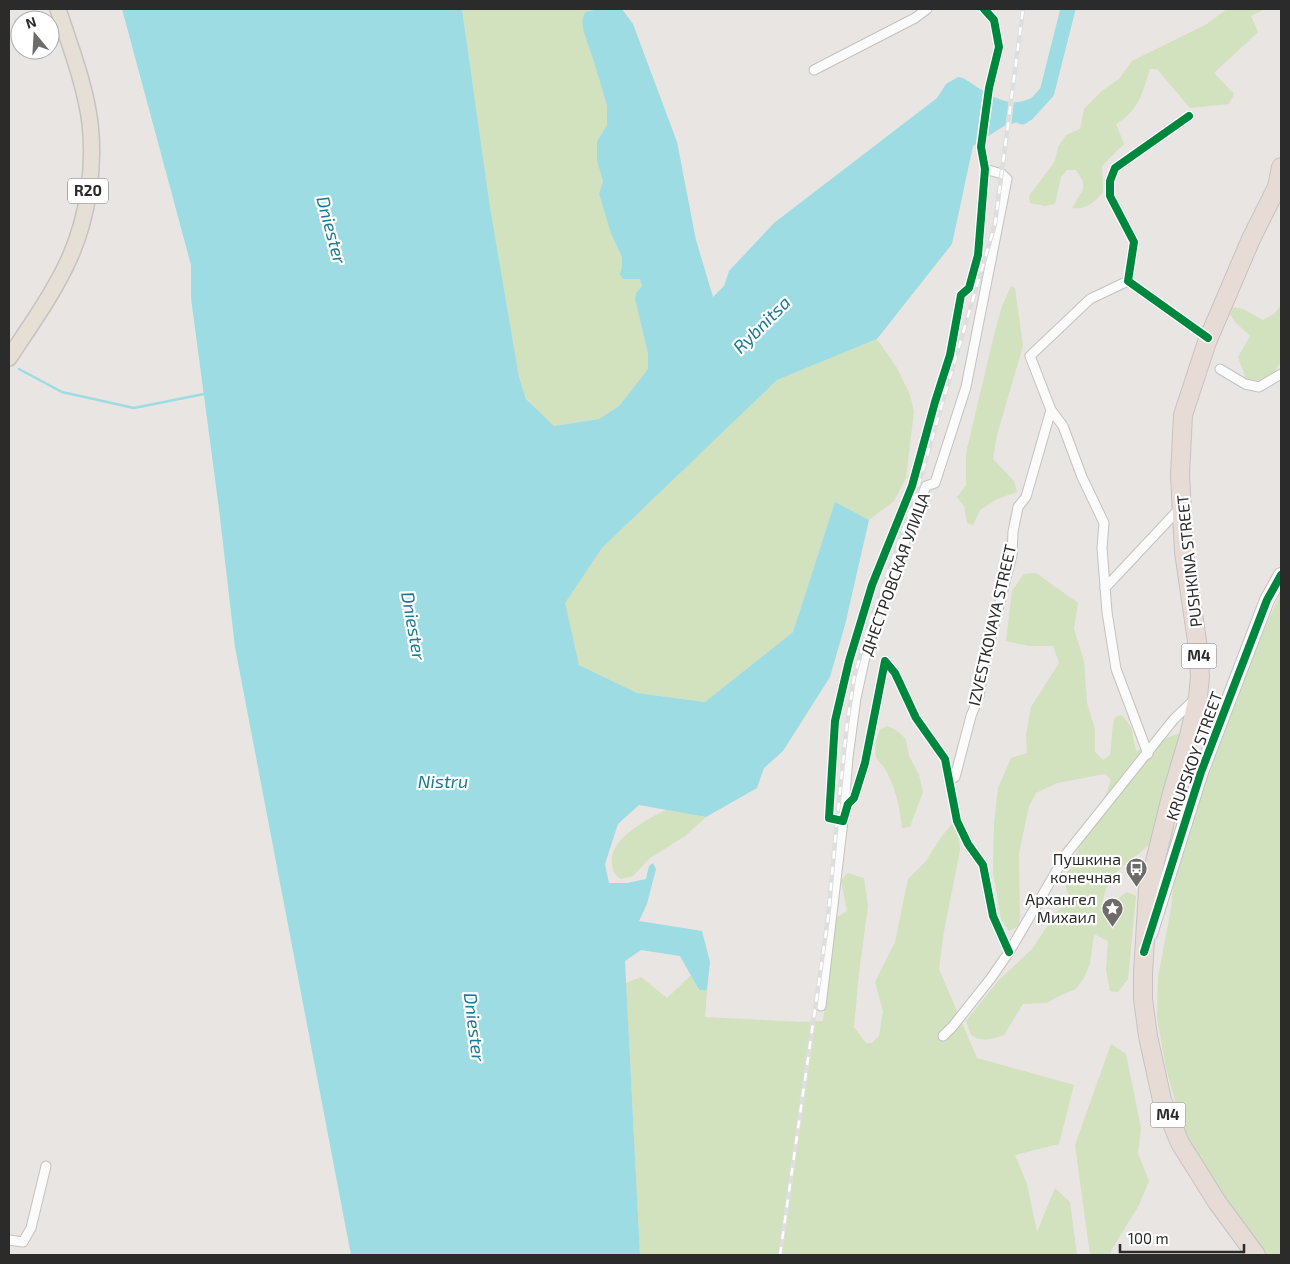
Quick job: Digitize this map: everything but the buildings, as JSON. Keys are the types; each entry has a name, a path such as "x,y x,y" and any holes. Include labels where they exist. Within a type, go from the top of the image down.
{"highway":[{"name":"M4","path":"1279,186 1281,167"},
{"name":"PUSHKINA STREET","path":"1144,952 1146,910 1152,873 1198,697 1200,665 1188,588 1181,506 1180,475 1183,415 1208,338 1248,246 1279,186"},
{"name":"M4","path":"1144,952 1143,999 1148,1036 1162,1100 1180,1143 1217,1202 1256,1255"}],"main road":[{"name":"R20","path":"9,358 70,257 85,210 90,175 91,137 86,98 58,9"}],"street":[{"path":"814,70 915,18 927,9"},
{"path":"984,9 994,20 999,47 989,88 981,147 985,169 978,255 969,288 961,295 950,355 912,486 872,585 849,661 835,721 829,818 843,821 848,804 854,798 865,763 885,661 895,673 916,718 946,758 957,821 968,844 983,865 993,916 1008,952"},
{"path":"1128,281 1134,242 1110,196 1110,181 1115,168 1189,116"},
{"name":"ДНЕСТРОВСКАЯ УЛИЦА","path":"821,1006 856,698 868,643 926,486 936,482 966,386 1007,179 1002,174 985,169"},
{"path":"1128,281 1208,338"},
{"path":"1128,281 1090,299 1030,356 1051,410 1063,426 1082,477 1104,523 1102,548 1105,588 1116,669 1148,754"},
{"path":"1220,369 1245,384 1259,386 1281,374"},
{"name":"IZVESTKOVAYA STREET","path":"949,780 955,777 971,716 979,696 985,660 1012,555 1013,532 1018,506 1026,496 1051,410"},
{"path":"1105,588 1181,506"},
{"name":"KRUPSKOY STREET","path":"1144,952 1201,772 1267,600 1281,575"},
{"path":"943,1036 991,978 1067,852 1148,754 1174,719 1198,697"},
{"path":"9,1240 23,1242 31,1228 46,1166"}],"green space":[{"path":"462,9 599,9 585,12 584,33 607,106 607,125 597,141 597,161 603,181 599,194 611,234 622,257 624,279 640,279 642,286 636,293 635,299 648,355 648,369 619,406 599,419 553,426 526,398 519,377 490,207"},
{"path":"1227,9 1265,9 1251,16 1258,32 1214,73 1234,94 1229,104 1190,108 1157,69 1150,69 1139,101 1124,119 1116,124 1124,144 1102,166 1103,192 1100,196 1082,208 1072,208 1083,190 1083,181 1076,170 1067,170 1061,177 1055,204 1045,206 1030,203 1029,196 1055,161 1058,147 1066,135 1080,129 1084,109 1103,90 1119,79 1132,61 1207,24"},
{"path":"1011,286 1015,288 1023,346 997,435 993,459 1014,481 1017,492 997,499 980,510 973,525 967,523 964,506 957,497 966,485 966,453 994,335 1002,306"},
{"path":"1281,305 1281,362 1274,372 1261,381 1246,379 1238,357 1250,336 1235,322 1230,314 1233,307 1243,309 1263,320 1274,314"},
{"path":"877,339 897,368 910,395 914,411 906,478 894,501 869,520 835,503 793,632 705,702 637,693 579,665 564,603 602,548 777,380"},
{"path":"1036,573 1078,603 1074,629 1084,661 1087,703 1095,729 1095,752 1103,760 1110,755 1115,717 1122,715 1131,727 1136,751 1179,733 1181,741 1155,838 1113,877 1108,884 1100,911 1127,892 1136,896 1128,979 1118,992 1110,991 1106,970 1108,941 1094,934 1090,963 1084,978 1076,989 1047,1003 1023,1004 1004,1035 983,1040 971,1035 966,1021 998,981 1032,949 1058,910 1070,899 1066,888 1067,872 1106,794 1111,780 1105,774 1057,783 1036,793 1029,806 1019,853 1020,917 1018,926 1009,931 1001,919 993,872 994,824 998,788 1011,758 1027,753 1026,735 1031,707 1059,663 1053,646 1029,646 1006,641 1012,591 1024,574"},
{"path":"1281,593 1281,1255 1267,1255 1216,1189 1181,1124 1166,1068 1157,1018 1158,977 1171,909 1176,859 1251,658"},
{"path":"887,726 896,730 906,739 909,756 919,775 923,792 910,827 902,828 894,789 888,774 876,757 877,736 880,730"},
{"path":"666,810 706,817 685,836 650,858 633,876 621,879 614,872 612,866 616,846 640,824"},
{"path":"952,824 959,837 960,850 944,931 939,969 977,1058 1074,1085 1059,1144 1015,1155 1027,1184 1037,1232 1055,1188 1070,1202 1077,1255 640,1255 626,983 641,977 667,998 691,975 698,990 707,990 705,1017 800,1022 823,1021 834,925 837,917 847,911 841,880 848,873 864,878 868,906 854,1027 866,1043 872,1043 879,1036 883,1011 875,982 895,942 908,879 926,861 941,837"},
{"path":"1111,1044 1126,1054 1141,1128 1138,1153 1149,1181 1139,1205 1110,1255 1090,1255 1075,1145"}],"water":[{"name":"Nistru","path":"122,9 462,9 490,207 519,377 526,399 554,426 599,419 619,406 648,369 648,354 635,299 636,293 642,286 640,279 623,279 620,274 622,257 611,234 599,194 603,181 597,161 597,141 607,125 607,106 584,33 582,22 585,12 599,9 622,9 633,24 677,142 696,240 713,297 724,286 729,271 774,223 937,98 946,84 958,77 1005,101 1023,101 1033,97 1041,108 1025,120 1004,126 973,146 952,244 877,339 777,380 602,548 565,603 579,665 637,693 705,702 793,632 835,502 869,520 845,625 830,677 783,751 764,768 757,788 706,817 639,805 618,824 605,864 609,883 627,883 646,879 649,866 653,863 656,869 647,904 639,921 702,931 710,962 707,990 699,990 680,956 641,950 625,961 640,1255 351,1255 235,647 191,298 191,265"}],"pier":[{"path":"1009,100 1014,100 1011,127 1005,129"}],"waterway":[{"name":"Rybnitsa","path":"1022,117 1047,92 1068,9"},
{"path":"19,369 62,392 134,408 204,394"}],"railway":[{"path":"780,1255 828,918 847,724 854,678 868,628 914,500 995,224 1023,9"}],"cycle path":[{"path":"984,9 994,20 999,47 989,88 981,147 985,169 978,255 969,288 961,295 950,355 912,486 872,585 849,661 835,721 829,818 843,821 848,804 854,798 865,763 885,661 895,673 916,718 945,759 957,821 968,844 983,865 993,916 1009,952"},
{"path":"1189,116 1115,168 1110,181 1110,196 1134,242 1128,281 1208,338"},
{"path":"1144,952 1201,772 1267,600 1281,575"}],"place":[{"name":"Пушкина конечная","path":"1137,887"},
{"name":"Архангел Михаил","path":"1112,927"}],"water label":[{"name":"Dniester","path":"331,230"},
{"name":"Dniester","path":"413,626"},
{"name":"Dniester","path":"474,1027"}]}
